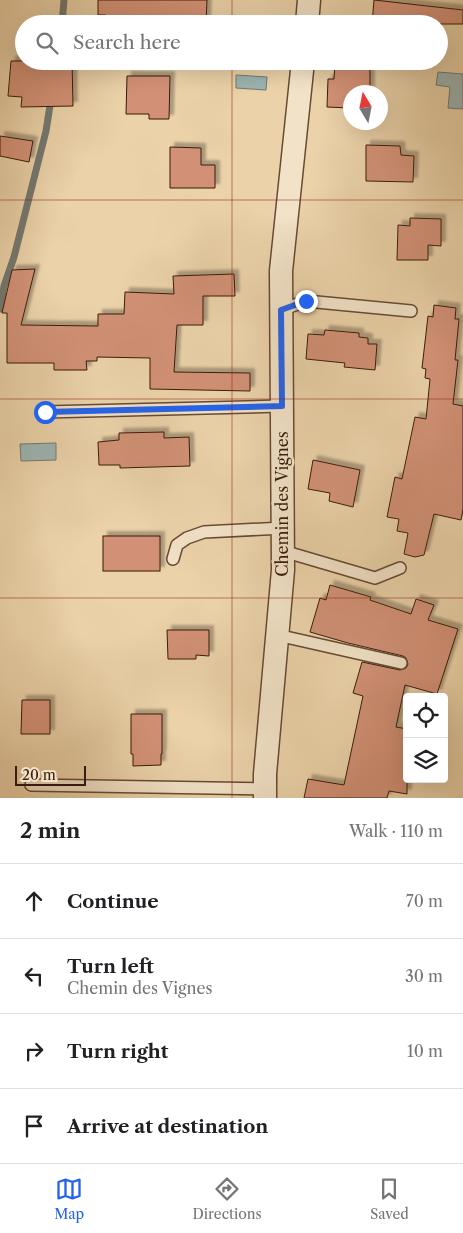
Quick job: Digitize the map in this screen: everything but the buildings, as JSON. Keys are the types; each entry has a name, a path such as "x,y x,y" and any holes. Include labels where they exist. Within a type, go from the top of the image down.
{"street":[{"path":"307,15 309,0"},
{"name":"Chemin des Vignes","path":"265,793 265,774 283,570 281,270 302,70"}],"lane":[{"path":"281,310 306,301 411,311"},
{"path":"45,412 282,406"},
{"path":"172,559 177,545 187,538 204,532 283,528"},
{"path":"283,551 375,578 400,568"},
{"path":"277,635 401,663"},
{"path":"31,785 265,793"}],"water":[{"path":"438,72 463,74 463,109 448,108 450,87 436,85"},
{"path":"236,75 267,77 266,90 236,88"},
{"path":"56,443 56,460 21,461 20,444"}],"waterway":[{"path":"63,15 64,0"},
{"path":"0,309 4,286 14,257 46,131 51,99"}],"route":[{"path":"45,412 282,406 281,310 306,301"}]}
